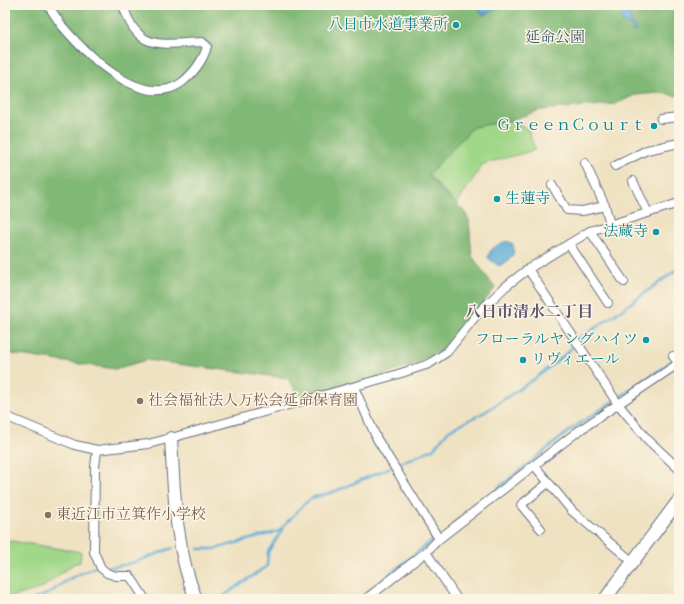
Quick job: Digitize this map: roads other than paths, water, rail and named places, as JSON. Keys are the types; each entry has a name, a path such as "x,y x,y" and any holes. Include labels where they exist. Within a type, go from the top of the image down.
{"street":[{"path":"47,5 81,47 106,68 135,86 160,91 174,87 188,77 206,52 207,46 202,42 155,44 144,40 137,34 126,15 123,5"},
{"path":"661,119 679,117"},
{"path":"614,166 647,150 679,143"},
{"path":"585,163 605,206 610,224"},
{"path":"633,181 648,213"},
{"path":"552,185 568,210 582,211 605,206"},
{"path":"5,416 75,445 97,450 148,444 354,387 429,364 447,352 479,312 504,287 528,269 590,231 679,203"},
{"path":"590,231 624,282"},
{"path":"569,244 608,303"},
{"path":"528,269 618,404 647,439 679,469"},
{"path":"366,599 426,552 439,539 534,465 618,404 679,364 673,356"},
{"path":"354,387 377,439 439,539"},
{"path":"171,438 179,537 187,572 196,599"},
{"path":"97,450 94,552 102,568 107,573 116,576 130,576 145,599"},
{"path":"534,465 572,510 633,562"},
{"path":"541,529 521,505 548,482"},
{"path":"605,599 679,500"},
{"path":"426,552 458,599"}],"water":[{"path":"478,5 497,5 498,9 482,15"},
{"path":"626,10 631,18 631,23 637,32 632,31 631,27 622,22 621,15"},
{"path":"507,241 513,244 514,252 509,260 499,266 488,258 490,252 495,247"}],"waterway":[{"path":"199,549 215,549 279,531 304,504 314,497 331,493 433,449 449,430 485,412 537,377 568,352 579,339 679,268"},
{"path":"497,489 573,428 679,357"},
{"path":"453,524 475,506"},
{"path":"219,599 267,566 268,552 282,530"},
{"path":"359,599 434,539"},
{"path":"108,567 125,565 173,548"},
{"path":"34,599 48,594 69,579 95,567"}],"place":[{"name":"八日市水道事業所","path":"456,25"},
{"name":"ＧｒｅｅｎＣｏｕｒｔ","path":"654,126"},
{"name":"生蓮寺","path":"497,199"},
{"name":"法蔵寺","path":"656,232"},
{"name":"フローラルヤングハイツ","path":"646,340"},
{"name":"リヴィエール","path":"523,360"},
{"name":"社会福祉法人万松会延命保育園","path":"140,401"},
{"name":"東近江市立箕作小学校","path":"48,515"}],"district":[{"name":"八日市清水二丁目","path":"529,313"}],"park label":[{"name":"延命公園","path":"555,38"}]}
